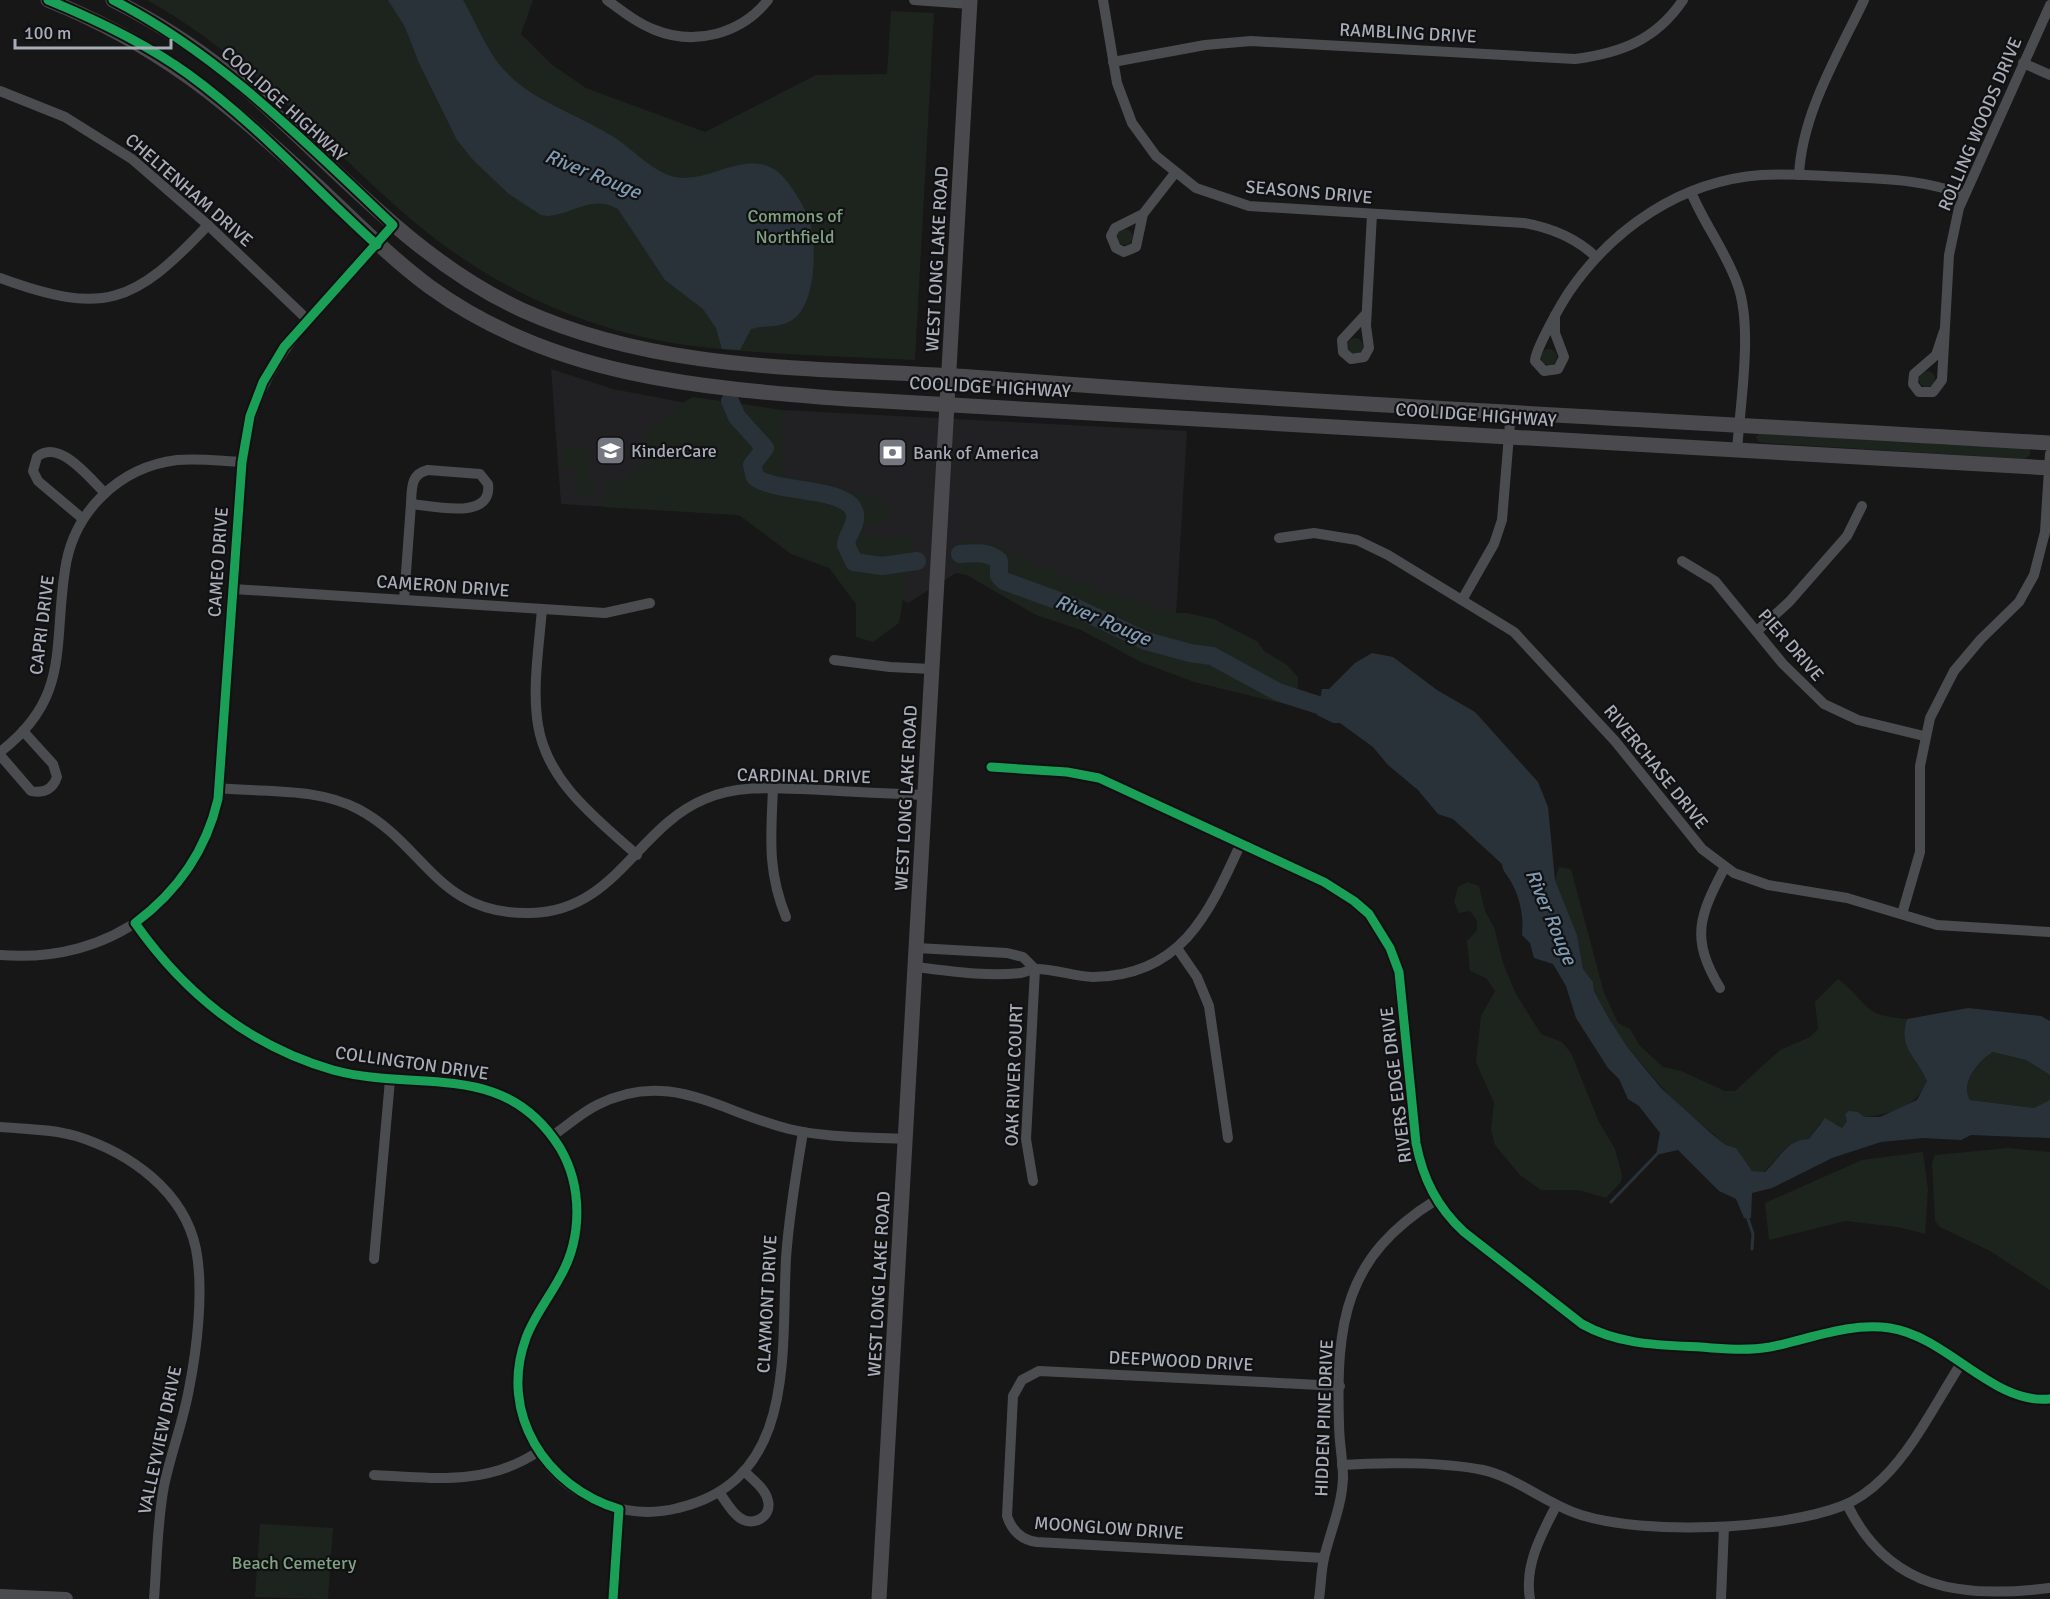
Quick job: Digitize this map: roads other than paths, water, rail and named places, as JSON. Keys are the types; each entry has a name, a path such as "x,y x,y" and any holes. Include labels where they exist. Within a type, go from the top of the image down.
{"main road":[{"name":"COOLIDGE HIGHWAY","path":"48,0 111,27 189,75 314,183 377,245 432,288 476,315 588,364 673,383 786,394 1737,451 2050,464"},
{"name":"COOLIDGE HIGHWAY","path":"113,0 168,30 220,68 393,225 432,258 475,286 572,330 672,356 760,366 950,375 1089,386 2050,443"},
{"name":"WEST LONG LAKE ROAD","path":"879,1599 970,2"},
{"path":"749,391 760,383 762,376 760,366"},
{"path":"786,394 783,388 784,376 796,368"},
{"path":"1069,410 1085,401 1089,386"},
{"path":"1110,413 1109,406 1114,396 1125,388"}],"street":[{"path":"607,0 655,30 691,37 712,35 732,28 756,14 768,0"},
{"path":"914,0 970,2"},
{"name":"SEASONS DRIVE","path":"1103,0 1120,96 1132,123 1156,156 1175,173 1208,194 1249,206 1510,221 1540,226 1578,242 1596,257"},
{"name":"RAMBLING DRIVE","path":"1113,62 1205,45 1251,41 1575,59 1612,53 1639,43 1663,25 1683,0"},
{"path":"1799,175 1801,148 1808,120 1864,0"},
{"name":"ROLLING WOODS DRIVE","path":"1944,331 1936,355 1914,374 1913,384 1919,392 1929,393 1940,386 1951,242 1964,195 2050,5"},
{"path":"2023,63 2050,75"},
{"name":"CHELTENHAM DRIVE","path":"0,91 65,117 111,144 144,168 308,320"},
{"path":"1143,214 1175,173"},
{"path":"1556,315 1555,333 1564,357 1558,369 1544,371 1537,365 1535,356 1556,315 1579,278 1596,257 1643,216 1691,192 1741,178 1799,175 1917,182 1964,195"},
{"path":"1691,192 1729,266 1743,307 1737,451"},
{"path":"1366,314 1372,214"},
{"path":"0,278 66,298 95,299 116,295 140,286 158,275 208,225"},
{"name":"CAMEO DRIVE","path":"0,955 38,956 65,952 102,941 135,923 172,891 193,863 211,825 220,788 242,462 250,416 263,382 284,348 393,225"},
{"path":"1462,600 1485,562 1501,526 1511,411"},
{"path":"83,519 38,481 33,471 37,457 48,451 59,453 105,493"},
{"name":"CAPRI DRIVE","path":"24,731 56,769 56,780 50,788 41,792 31,791 0,754 24,731 44,702 54,675 65,568 72,541 83,519 105,493 137,471 168,461 194,459 242,462"},
{"path":"1902,914 1920,852 1920,776 1924,736 1937,701 1954,671 1981,639 2019,602 2045,563 2050,464"},
{"path":"404,600 411,504 413,480 417,474 428,470 475,473 488,484 487,498 476,508 411,504"},
{"path":"1757,632 1789,602 1847,536 1862,506"},
{"name":"RIVERCHASE DRIVE","path":"1279,538 1314,533 1357,540 1388,555 1514,632 1615,741 1693,839 1725,867 1768,885 1847,898 1951,926 2050,932"},
{"name":"PIER DRIVE","path":"1682,561 1710,576 1801,685 1833,710 1858,720 1924,736"},
{"name":"CAMERON DRIVE","path":"233,589 605,614 650,603"},
{"path":"542,609 536,699 537,723 546,755 568,788 637,855"},
{"path":"834,660 932,669"},
{"name":"RIVERS EDGE DRIVE","path":"991,767 1067,772 1099,778 1324,882 1354,901 1383,934 1396,963 1400,980 1419,1158 1436,1200 1464,1232 1573,1318 1594,1331 1614,1338 1652,1344 1748,1350 1848,1328 1889,1328 1925,1340 2017,1396 2050,1399"},
{"name":"CARDINAL DRIVE","path":"220,788 318,795 345,802 381,824 451,890 483,906 502,911 533,913 569,906 604,887 670,821 704,800 736,790 773,788 926,795"},
{"path":"773,788 771,865 775,890 786,917"},
{"path":"916,967 1005,973 1035,969 1078,976 1110,976 1146,967 1177,948 1207,914 1241,843"},
{"path":"1720,988 1702,954 1700,936 1708,901 1725,867"},
{"name":"COLLINGTON DRIVE","path":"135,923 187,988 248,1034 308,1062 342,1072 390,1080 454,1083 498,1093 529,1112 552,1136 564,1155 572,1176 577,1220 567,1263 531,1327 521,1354 520,1401 526,1426 539,1451 567,1484 588,1497 619,1509"},
{"path":"917,948 1007,953 1023,957 1035,969"},
{"path":"1177,948 1197,977 1209,1006 1228,1138"},
{"name":"OAK RIVER COURT","path":"1032,1181 1026,1139 1035,969"},
{"path":"374,1259 390,1080"},
{"path":"552,1136 608,1100 652,1090 685,1093 803,1132 907,1139"},
{"name":"VALLEYVIEW DRIVE","path":"0,1127 77,1136 139,1167 161,1185 176,1202 193,1240 198,1272 194,1354 189,1391 162,1501 154,1599"},
{"name":"CLAYMONT DRIVE","path":"619,1509 641,1512 672,1510 686,1507 719,1492 744,1471 765,1442 776,1412 789,1210 803,1132"},
{"name":"HIDDEN PINE DRIVE","path":"1319,1599 1324,1558 1340,1500 1342,1465 1339,1423 1340,1386 1345,1317 1357,1279 1379,1247 1410,1218 1436,1200"},
{"path":"1342,1465 1382,1463 1482,1470 1509,1479 1556,1506 1585,1516 1614,1522 1724,1527 1809,1514 1847,1504 1872,1487 1892,1468 1962,1362"},
{"name":"DEEPWOOD DRIVE","path":"1022,1380 1034,1373 1047,1371 1340,1386"},
{"name":"MOONGLOW DRIVE","path":"1022,1380 1015,1390 1011,1403 1006,1507 1009,1523 1024,1538 1037,1542 1324,1558"},
{"path":"374,1475 452,1478 481,1476 510,1468 539,1451"},
{"path":"719,1492 741,1519 752,1522 763,1517 768,1507 767,1497 744,1471"},
{"path":"1847,1504 1879,1552 1920,1580 1944,1588 1981,1592 2017,1593 2049,1588"},
{"path":"1530,1599 1528,1579 1534,1556 1556,1506"},
{"path":"613,1599 619,1509"},
{"path":"1721,1599 1724,1527"},
{"path":"0,1596 66,1599"}],"water":[{"path":"388,0 463,0 493,56 510,76 537,96 612,136 661,172 682,178 696,177 752,163 765,165 778,172 800,200 812,229 814,255 811,283 808,296 797,316 781,325 751,329 740,350 722,349 716,328 703,309 665,280 618,209 600,203 548,216 541,215 509,194 474,161 457,140 419,63 405,27"},
{"path":"1372,653 1393,657 1437,690 1475,712 1538,782 1548,807 1555,880 1577,935 1583,969 1593,982 1594,991 1608,1017 1628,1048 1662,1089 1713,1135 1726,1145 1736,1148 1752,1171 1765,1172 1789,1146 1809,1139 1825,1118 1842,1128 1847,1121 1845,1114 1849,1111 1858,1112 1864,1117 1880,1117 1917,1100 1927,1081 1906,1045 1907,1019 1968,1008 2041,1016 2050,1021 2050,1075 2026,1060 1993,1052 1976,1067 1967,1087 1970,1100 2034,1108 2050,1100 2050,1138 1971,1135 1961,1140 1923,1138 1881,1142 1832,1158 1772,1188 1752,1193 1751,1218 1744,1218 1736,1199 1719,1191 1678,1150 1656,1155 1660,1133 1639,1106 1628,1099 1619,1079 1608,1068 1576,1018 1566,986 1553,964 1534,958 1530,943 1522,935 1519,900 1502,864 1453,819 1438,814 1418,790 1388,765 1373,747 1340,723 1333,723 1317,715 1322,689 1329,689 1355,663"}],"waterway":[{"name":"River Rouge","path":"730,401 737,417 765,448 752,465 755,477 779,486 827,494 850,505 855,518 846,545 854,562 882,566 917,561"},
{"name":"River Rouge","path":"960,554 981,553 995,558 999,561 999,576 1004,581 1070,605 1146,641 1190,653 1212,656 1278,692 1340,712"},
{"path":"1611,1202 1657,1154"},
{"path":"1747,1216 1753,1234 1752,1249"}],"place":[{"name":"KinderCare","path":"610,451"},
{"name":"Bank of America","path":"892,453"}],"park label":[{"name":"Commons of Northfield","path":"795,226"},
{"name":"Beach Cemetery","path":"294,1563"}]}
